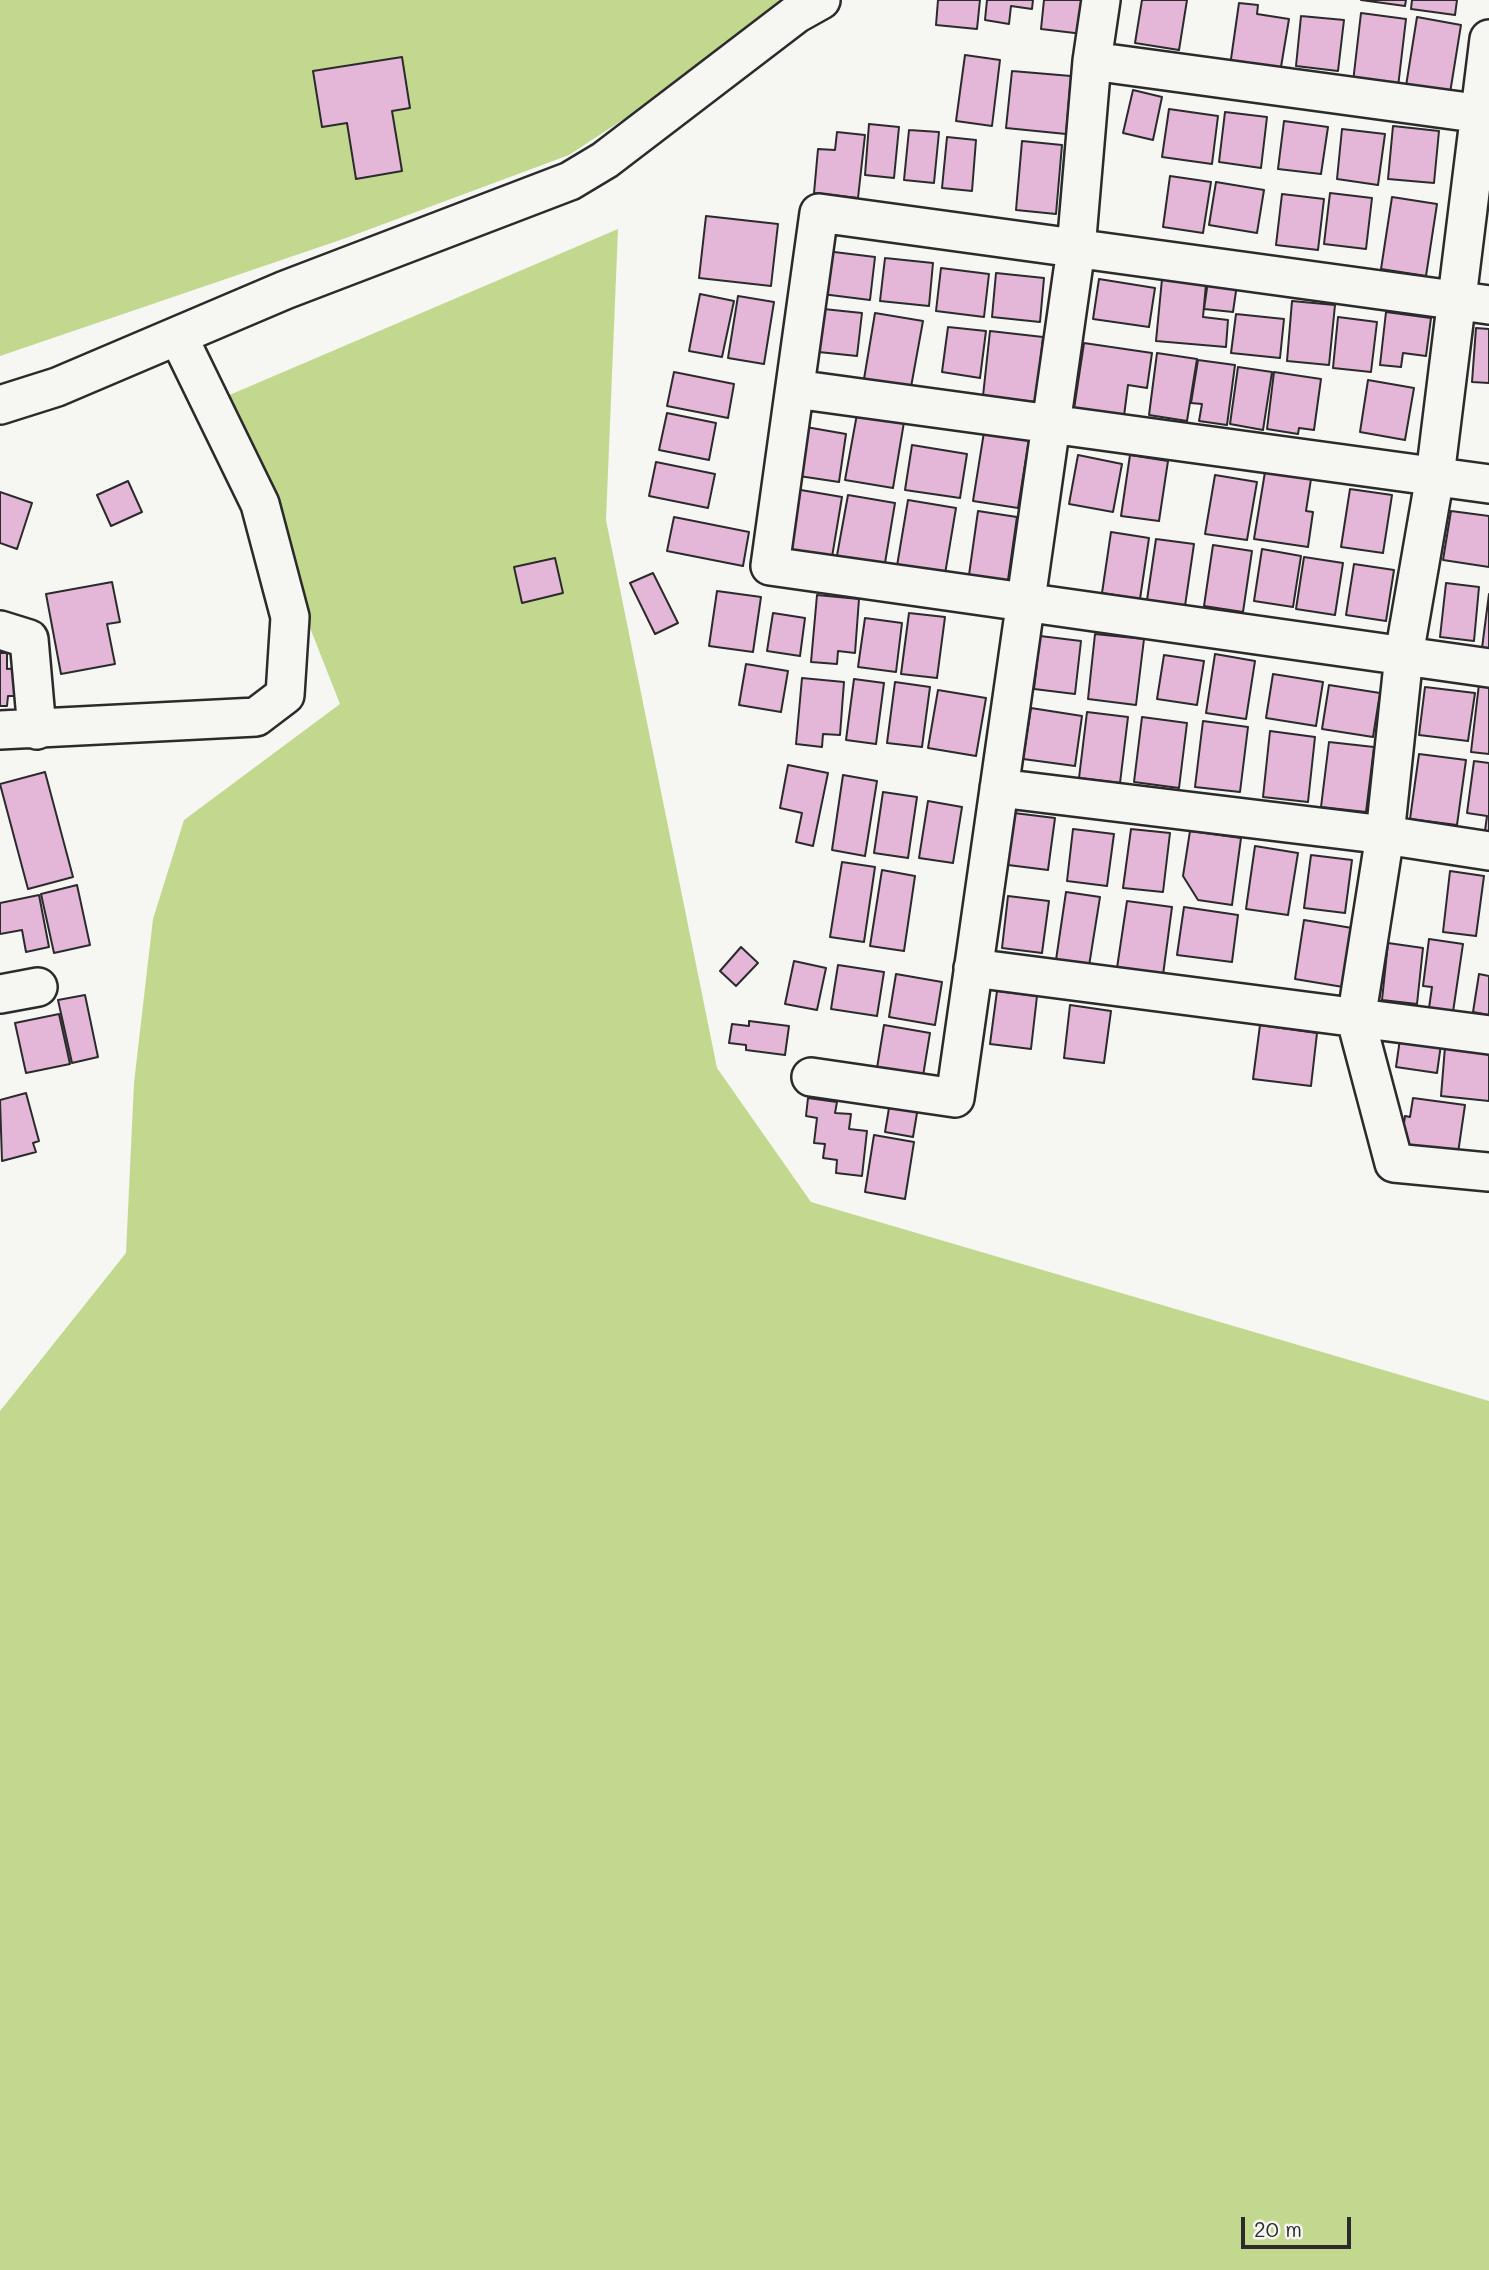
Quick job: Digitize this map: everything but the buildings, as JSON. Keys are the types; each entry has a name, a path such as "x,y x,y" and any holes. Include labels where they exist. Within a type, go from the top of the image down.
{"street":[{"path":"0,405 57,387 285,290 570,181 605,160 796,13 821,0"},
{"path":"811,1077 955,1098 1076,248 1092,61 1101,0"},
{"path":"1489,39 1472,303 1434,476 1404,655 1385,835 1356,1020 1394,1163 1489,1172"},
{"path":"1092,61 1484,115"},
{"path":"1472,303 819,213 770,566 1489,668"},
{"path":"0,730 256,717 285,695 290,617 260,504 178,336"},
{"path":"795,389 1489,484"},
{"path":"0,630 29,639 37,730"},
{"path":"999,788 1385,835 1489,851"},
{"path":"973,968 1356,1020 1489,1035"},
{"path":"0,994 38,986"}],"green space":[{"path":"0,0 805,0 569,155 346,238 0,356"},
{"path":"618,229 606,520 717,1068 811,1202 1489,1401 1489,2270 0,2270 0,1411 126,1253 134,1083 153,919 184,820 340,704 220,399"}]}
